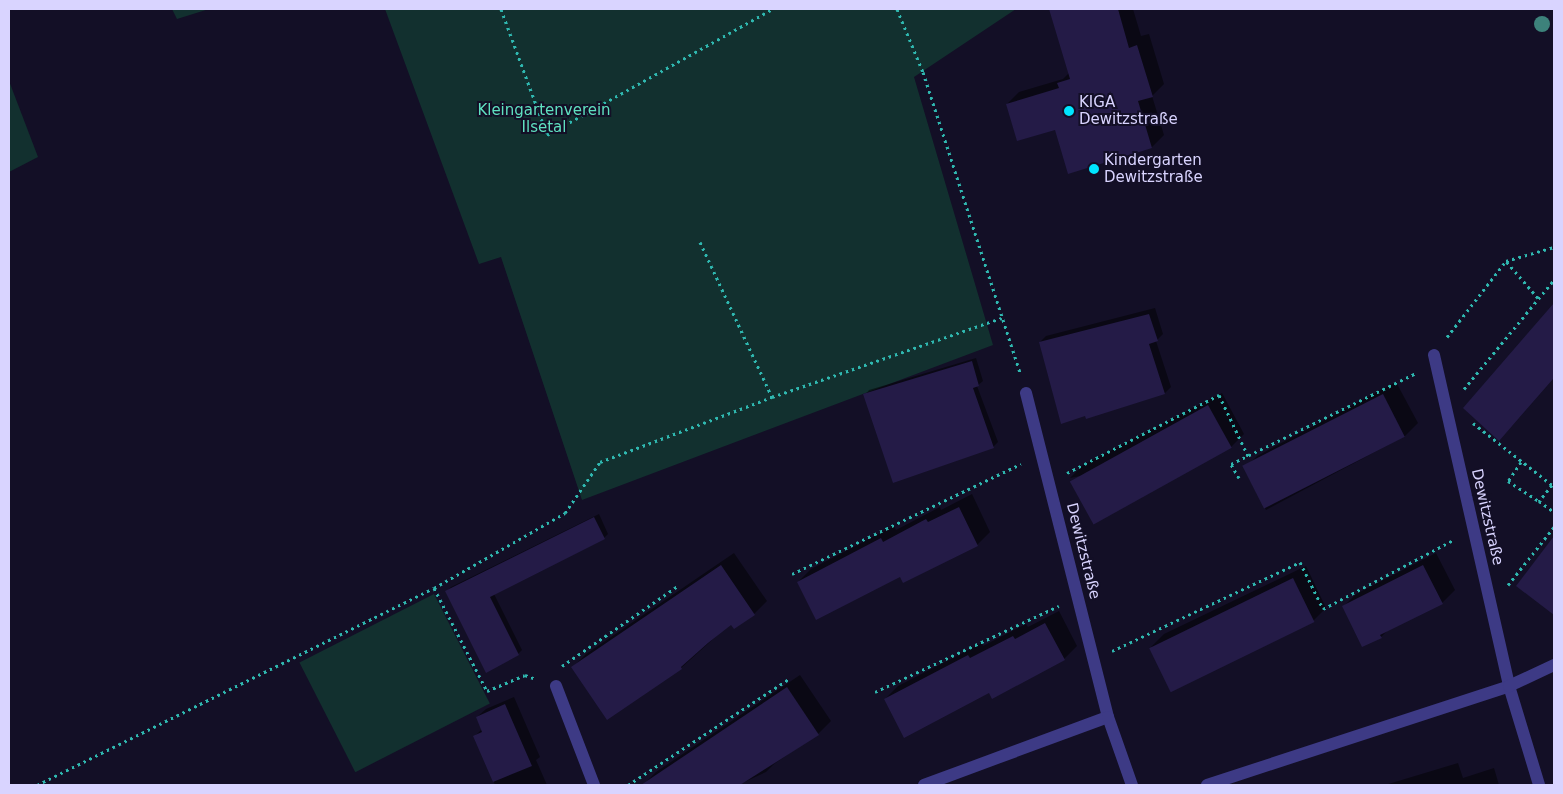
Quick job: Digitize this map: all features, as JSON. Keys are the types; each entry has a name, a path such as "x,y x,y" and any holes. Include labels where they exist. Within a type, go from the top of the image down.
{"street":[{"name":"Dewitzstraße","path":"1434,359 1449,408 1473,530 1509,686 1539,785"},
{"name":"Dewitzstraße","path":"1026,393 1108,717 1132,785"},
{"path":"1207,785 1509,686 1554,666"},
{"path":"556,686 594,785"},
{"path":"924,785 1108,717"}],"path":[{"path":"501,9 547,135 772,9"},
{"path":"897,9 923,72 1026,393"},
{"path":"700,242 772,397"},
{"path":"1239,478 1232,464 1434,359 1506,261 1554,247"},
{"path":"1506,261 1538,298"},
{"path":"1538,501 1552,485 1449,408 1554,280"},
{"path":"37,785 434,588 565,513 600,462 772,397 1002,318"},
{"path":"1049,482 1219,395 1248,456"},
{"path":"792,574 1042,454"},
{"path":"1521,462 1508,481 1554,512"},
{"path":"1491,606 1554,527"},
{"path":"1094,660 1300,562 1323,609 1473,530"},
{"path":"559,668 679,585"},
{"path":"434,588 487,691 525,675 556,686"},
{"path":"875,692 1078,597"},
{"path":"628,785 790,678"}],"green space":[{"path":"172,9 209,9 177,19"},
{"name":"Kleingartenverein Ilsetal","path":"385,9 1016,9 914,77 993,345 582,500 501,257 479,264"},
{"path":"9,81 38,157 9,172"},
{"path":"434,594 490,704 355,772 299,663"}],"building":[{"name":"KIGA Dewitzstraße","path":"1049,9 1118,9 1129,48 1137,45 1153,97 1138,101 1152,148 1068,174 1055,130 1017,141 1006,104 1059,88 1057,83 1070,79"},
{"path":"1554,303 1554,378 1499,441 1463,408"},
{"path":"1149,314 1158,341 1149,344 1165,394 1086,419 1085,416 1061,424 1039,342"},
{"path":"972,361 979,386 973,388 994,448 893,483 863,394"},
{"path":"1383,394 1405,437 1264,508 1242,466"},
{"path":"1208,405 1232,448 1094,524 1070,482"},
{"path":"959,507 978,546 903,583 900,577 816,620 797,582 881,538 883,542 926,519 928,522"},
{"path":"594,517 605,539 490,597 519,655 486,673 445,591"},
{"path":"1554,536 1554,615 1516,586"},
{"path":"721,565 755,615 734,629 731,625 681,667 682,669 607,720 571,667"},
{"path":"1423,565 1443,604 1380,635 1382,638 1362,647 1342,606"},
{"path":"1293,578 1314,622 1171,692 1149,648"},
{"path":"1045,623 1065,660 992,699 989,693 904,738 884,699 968,655 970,658 1013,636 1015,639"},
{"path":"787,687 819,735 740,785 641,785"},
{"path":"505,704 532,766 493,782 473,736 482,732 476,717"}],"place":[{"name":"KIGA Dewitzstraße","path":"1069,111"},
{"name":"Kindergarten Dewitzstraße","path":"1094,169"}]}
